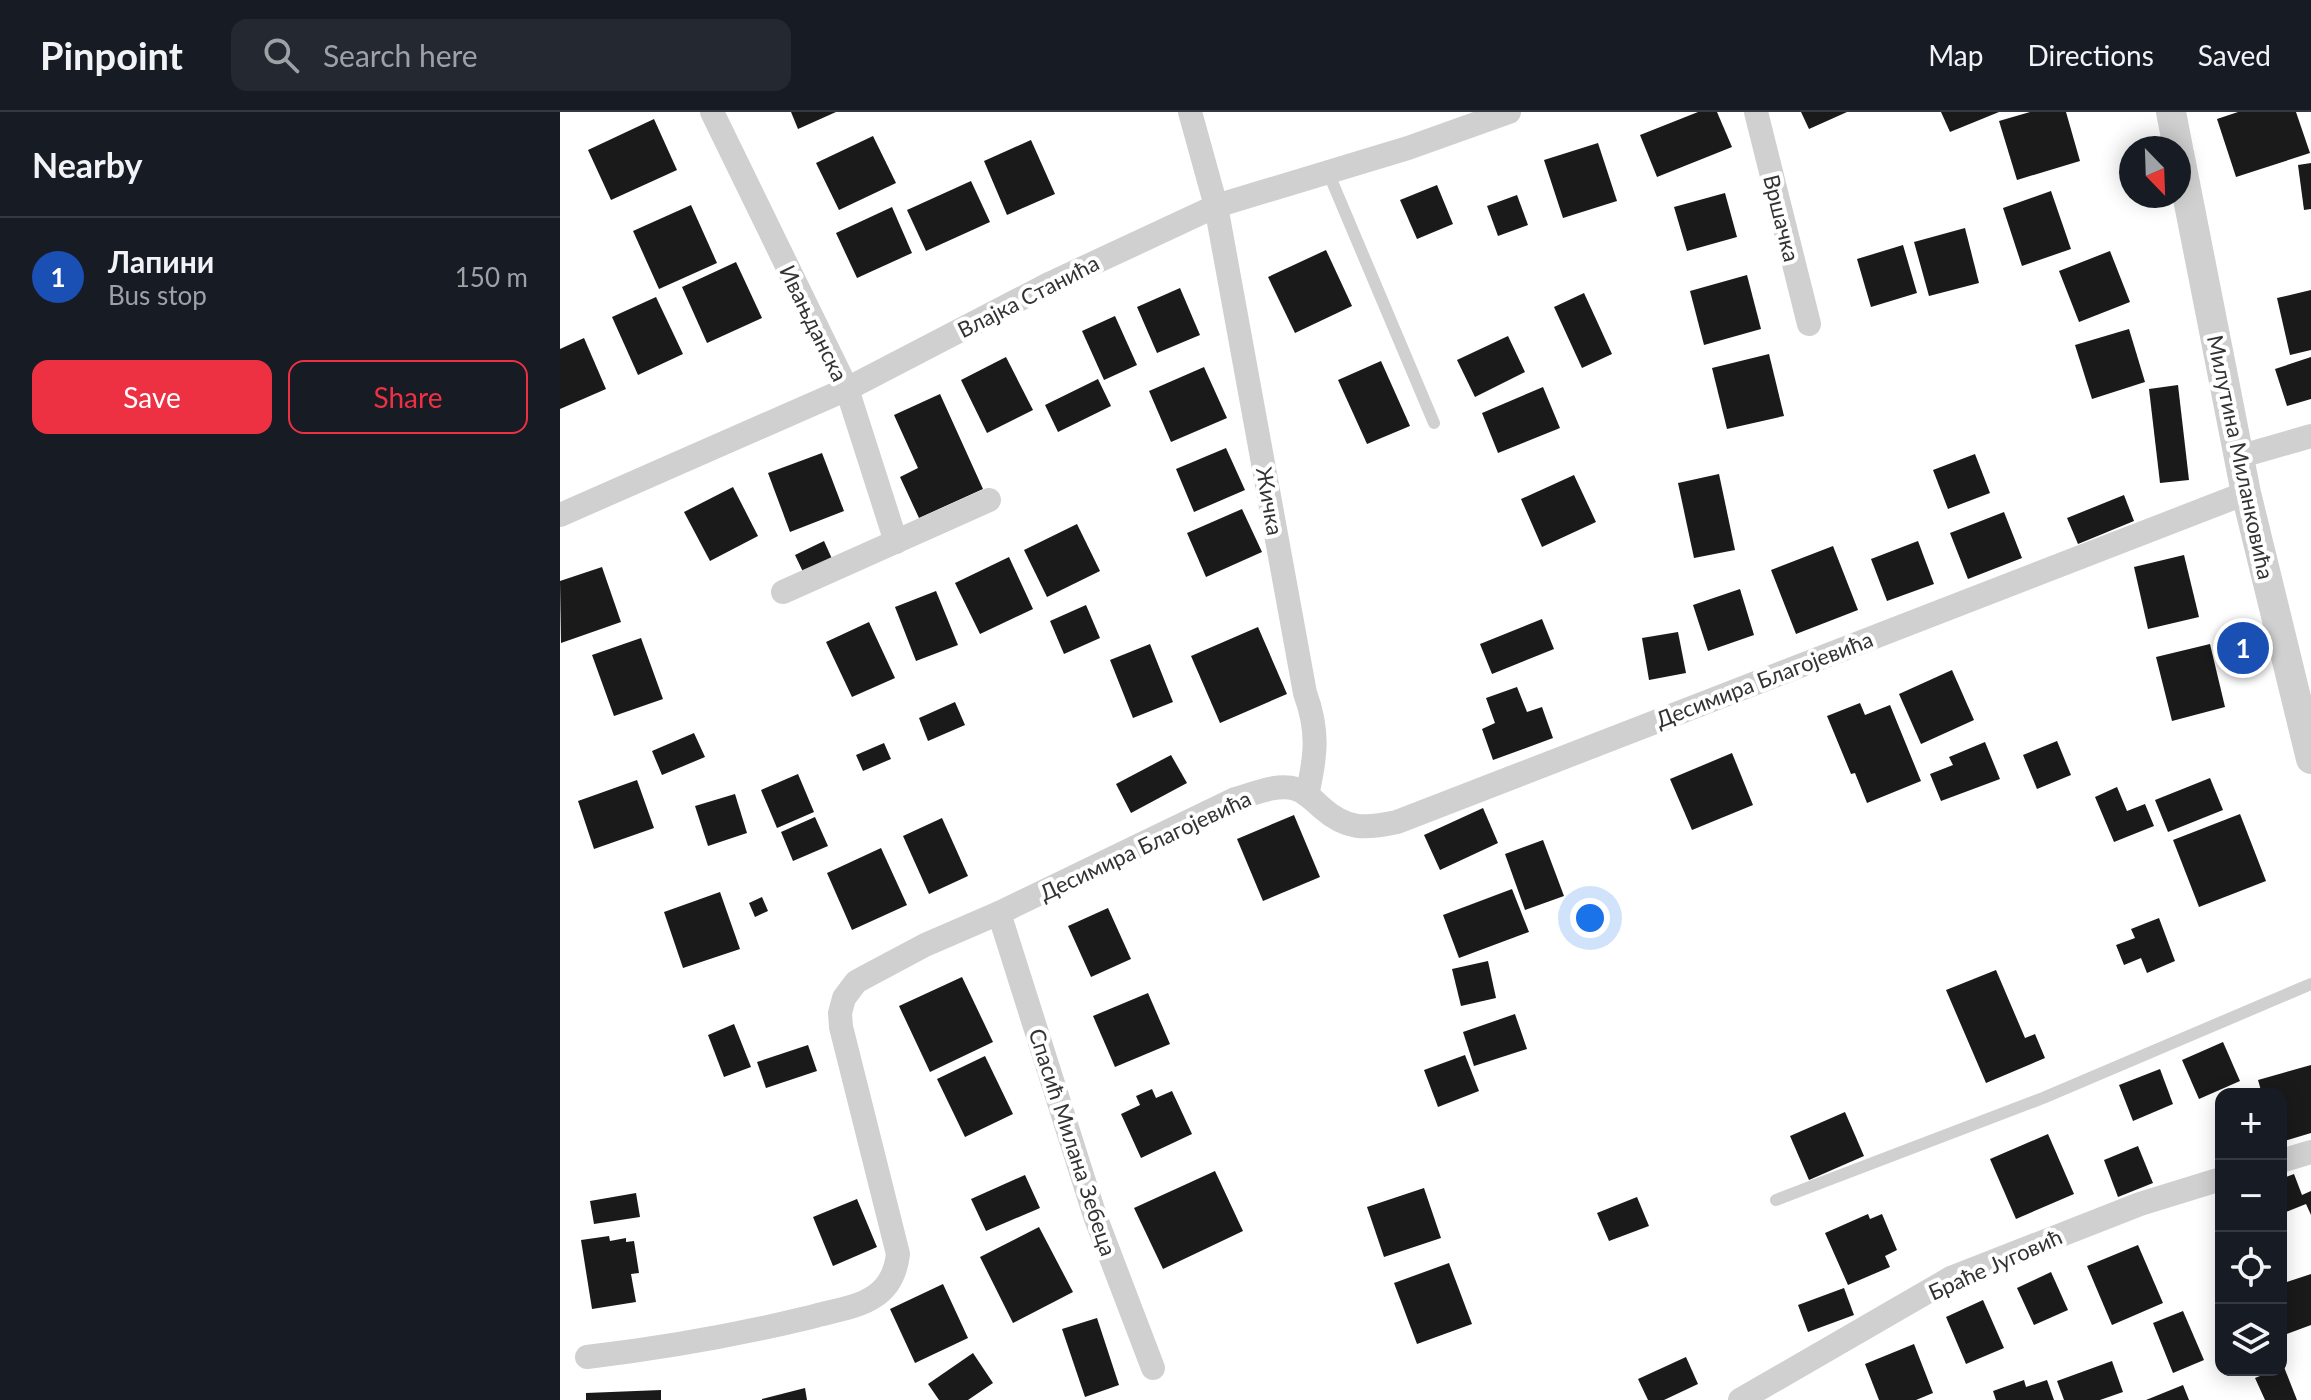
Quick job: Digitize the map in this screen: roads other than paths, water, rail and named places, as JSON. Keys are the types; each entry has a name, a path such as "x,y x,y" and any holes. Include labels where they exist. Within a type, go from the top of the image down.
{"street":[{"name":"Ивањданска","path":"712,112 847,389 896,542"},
{"name":"Жичка","path":"1190,112 1216,206 1305,693 1315,729 1314,766 1307,795"},
{"name":"Влајка Станића","path":"560,515 847,389 1051,283 1216,206 1408,148 1509,112"},
{"name":"Вршачка","path":"1756,112 1809,324"},
{"name":"Милутина Миланковића","path":"2171,112 2175,136"},
{"name":"Милутина Миланковића","path":"2189,208 2238,457 2311,759"},
{"path":"2238,457 2311,436"},
{"name":"Десимира Благојевића","path":"587,1357 669,1347 749,1332 865,1302 885,1288 896,1266 898,1254 840,1013 844,998 856,982 925,945 999,913 1235,799 1274,788 1295,789 1307,795 1335,820 1353,827 1397,822 2246,493"},
{"path":"783,592 989,500"},
{"name":"Спасић Милана Зебеца","path":"999,913 1095,1216 1153,1368"},
{"path":"2284,1160 2311,1152"},
{"name":"Браће Југовић","path":"1740,1400 1951,1278 2140,1204 2215,1181"}],"lane":[{"path":"1328,172 1434,423"},
{"path":"1776,1200 2043,1098 2311,984"}],"place":[{"name":"Лапини","path":"2243,648"}]}
